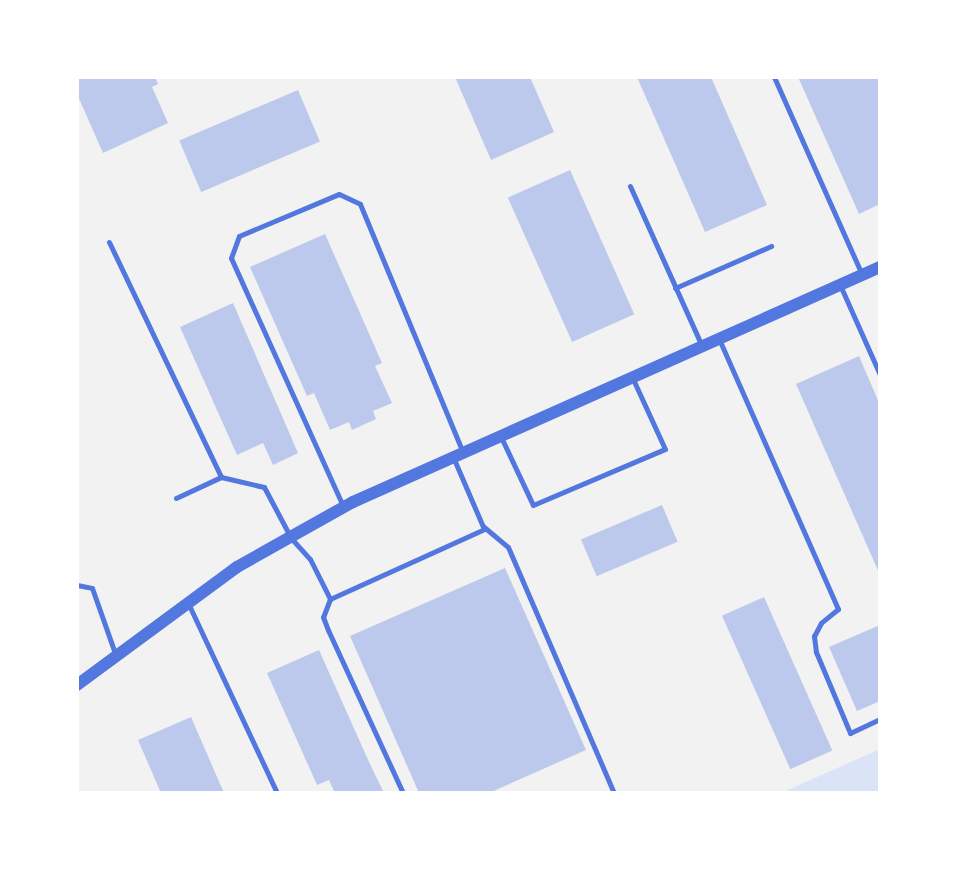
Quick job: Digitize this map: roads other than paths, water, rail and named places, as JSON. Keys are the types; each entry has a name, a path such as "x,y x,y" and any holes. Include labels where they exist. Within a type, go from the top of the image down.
{"street":[{"path":"77,685 237,566 344,507 880,267"}],"lane":[{"path":"774,77 862,275"},
{"path":"630,186 702,346"},
{"path":"344,507 231,258 239,236 339,194 360,204 484,527 508,547 614,793"},
{"path":"109,242 220,477"},
{"path":"675,288 771,246"},
{"path":"840,285 880,375"},
{"path":"719,339 838,609 821,623 814,636 816,652 840,710 850,733 880,719"},
{"path":"500,436 533,505 665,449 632,377"},
{"path":"176,498 220,477 264,487 292,538 310,559 330,599"},
{"path":"403,793 323,617 330,599 484,527"},
{"path":"77,585 92,588 116,656"},
{"path":"188,603 277,793"}]}
